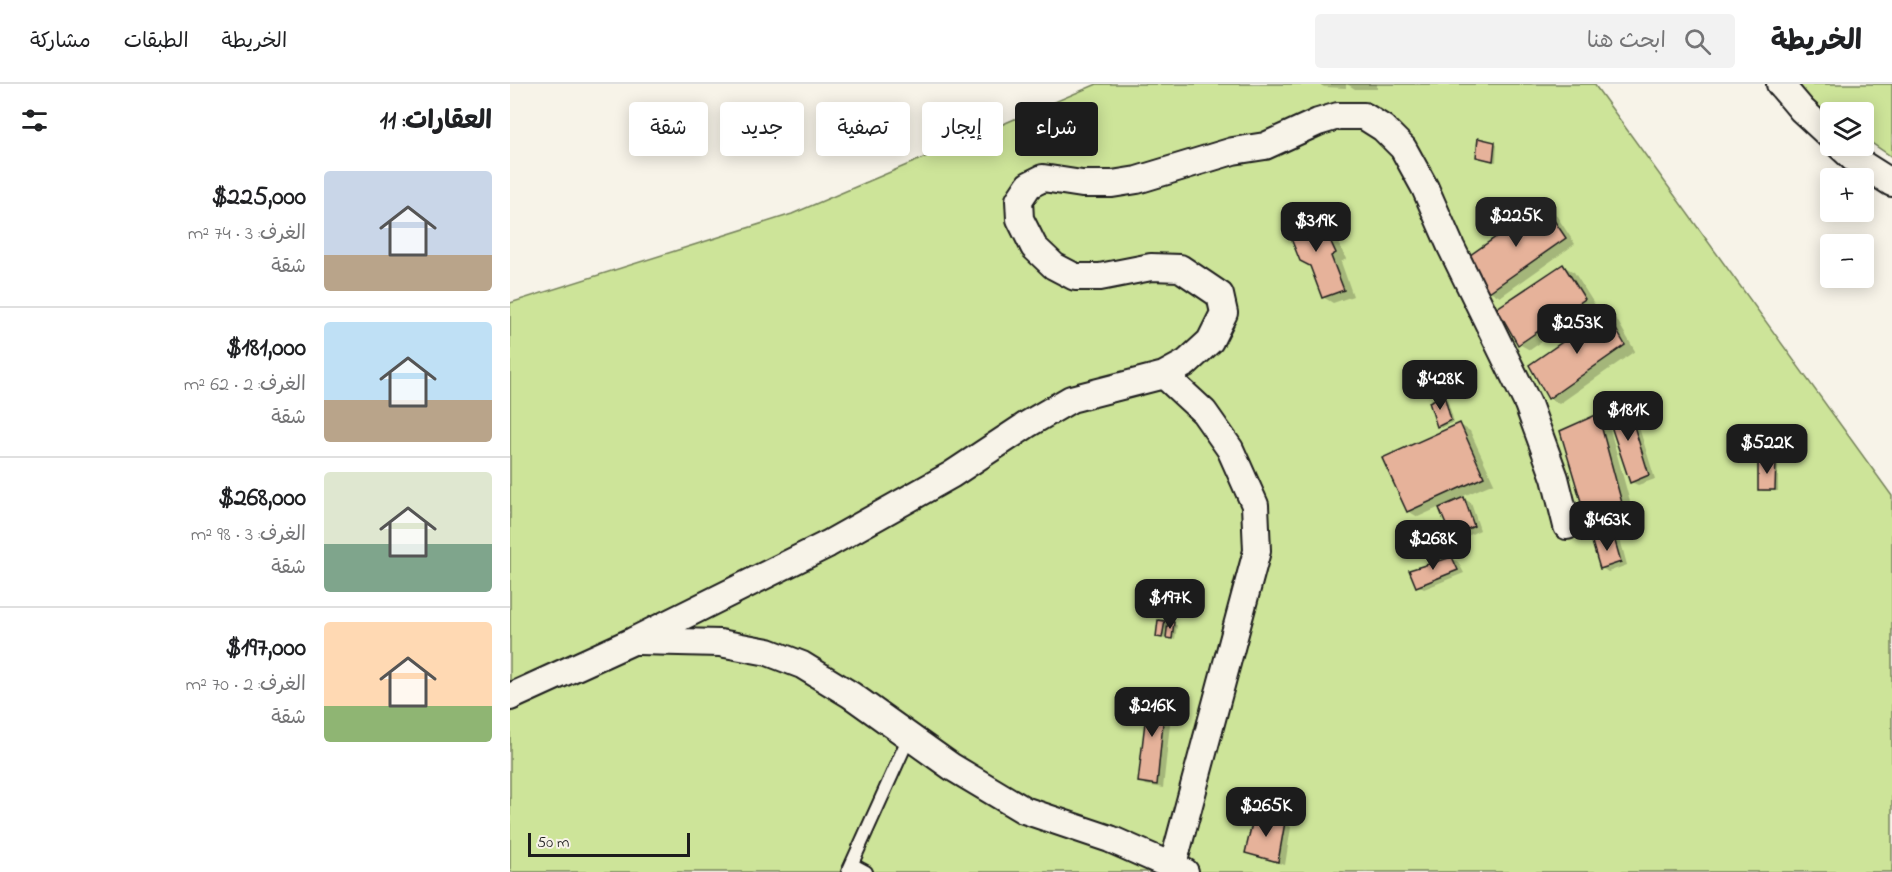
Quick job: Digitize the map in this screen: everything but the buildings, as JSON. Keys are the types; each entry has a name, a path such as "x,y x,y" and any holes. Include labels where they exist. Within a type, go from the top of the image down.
{"street":[{"path":"1780,84 1820,127"},
{"path":"510,697 633,641 828,544 951,475 1028,424 1071,399 1164,375 1186,363 1210,341 1224,313 1220,295 1180,268 1151,267 1100,277 1075,277 1054,266 1034,247 1020,219 1019,200 1029,185 1043,178 1082,184 1112,184 1137,180 1233,152 1264,146 1318,122 1338,116 1364,116 1383,128 1403,148 1425,188 1451,247 1528,404 1555,478 1567,526"},
{"path":"1851,156 1892,183"},
{"path":"633,641 720,643 768,652 802,665 850,695 952,767 1024,810 1110,839 1176,871 1257,551 1255,505 1230,449 1204,412 1164,375"}],"lane":[{"path":"866,872 850,869 909,737"}],"green space":[{"path":"1097,84 1594,84 1892,496 1892,872 510,872 510,303 792,214 928,156 1003,156 1003,124 1015,119 1015,156 1098,156 1098,102 1055,102"},
{"path":"1784,84 1892,84 1892,157 1874,145 1874,102 1820,102 1820,108"}]}
